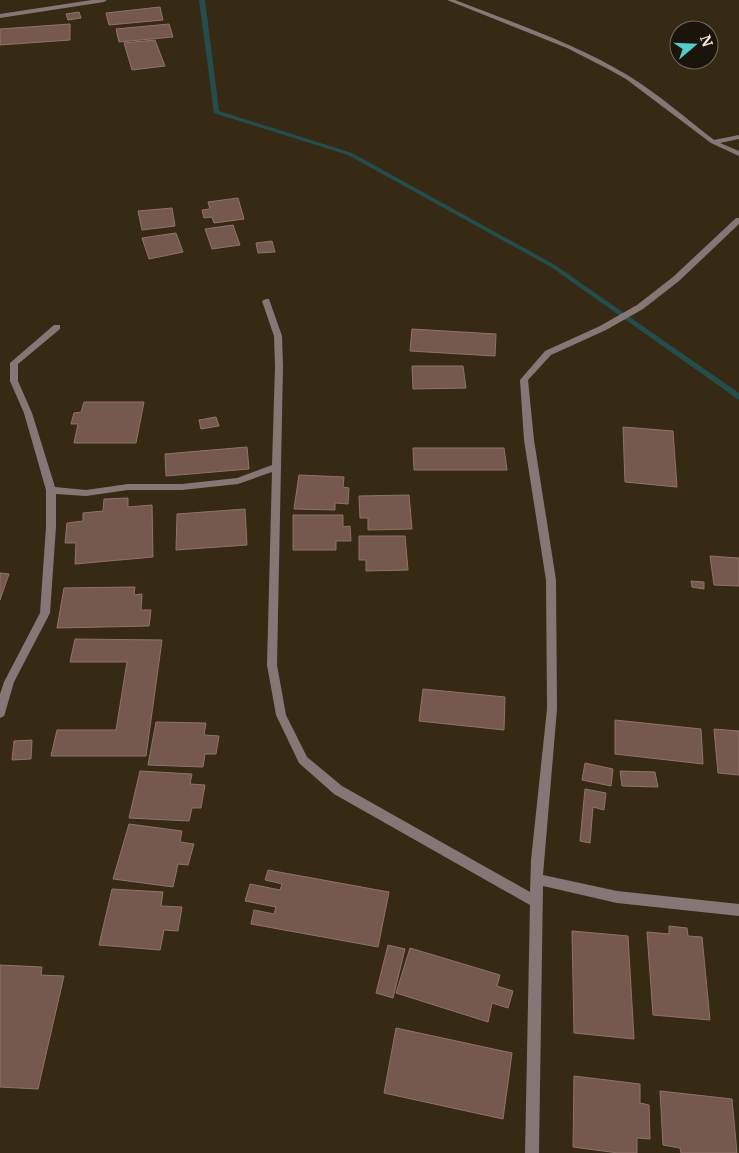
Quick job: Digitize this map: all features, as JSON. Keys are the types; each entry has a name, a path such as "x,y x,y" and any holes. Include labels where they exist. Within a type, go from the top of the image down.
{"street":[{"path":"0,16 104,0"},
{"path":"450,0 569,47 612,69 628,78 713,142 739,154"},
{"path":"713,142 739,137"},
{"path":"532,1153 536,878 552,709 551,580 530,440 524,380 548,353 603,328 640,307 676,279 739,220"},
{"path":"266,301 278,336 272,665 281,715 303,760 338,790 536,902"},
{"path":"0,713 9,682 44,613 51,527 51,490 28,414 14,381 14,363 57,327"},
{"path":"51,490 86,493 128,487 182,487 238,481 277,466"},
{"path":"536,878 617,897 739,910"}],"building":[{"path":"160,7 163,20 109,25 106,13"},
{"path":"79,12 81,18 68,20 66,14"},
{"path":"70,24 70,40 0,45 0,29"},
{"path":"169,24 173,37 119,42 116,29"},
{"path":"155,40 165,66 132,70 124,43"},
{"path":"238,198 244,219 214,223 212,217 204,218 202,210 210,209 208,202"},
{"path":"172,208 175,226 142,230 138,211"},
{"path":"233,225 240,245 212,249 205,229"},
{"path":"176,233 183,252 149,259 142,238"},
{"path":"272,241 275,252 258,253 256,243"},
{"path":"412,329 496,334 495,356 410,351"},
{"path":"412,366 463,366 466,388 413,389"},
{"path":"84,402 144,402 136,443 74,443 78,424 71,424 74,413 81,412"},
{"path":"216,417 219,426 201,429 199,420"},
{"path":"623,427 673,431 677,487 625,482"},
{"path":"247,447 249,469 166,476 165,454"},
{"path":"413,448 504,448 507,470 414,470"},
{"path":"299,475 344,477 343,487 349,488 348,504 335,503 335,510 294,509"},
{"path":"409,495 412,529 368,530 368,518 360,518 359,496"},
{"path":"128,498 128,507 152,505 153,557 75,564 76,543 65,543 67,523 83,521 83,513 103,511 104,499"},
{"path":"245,509 247,545 176,550 177,514"},
{"path":"293,515 343,515 343,527 350,526 351,541 336,541 336,550 293,550"},
{"path":"359,536 405,536 408,570 366,571 366,560 359,560"},
{"path":"710,556 739,558 739,586 714,585"},
{"path":"0,573 9,574 0,600"},
{"path":"691,581 704,582 704,589 692,587"},
{"path":"135,587 134,595 142,594 141,610 151,610 149,626 57,628 64,588"},
{"path":"75,639 162,640 146,756 51,756 57,730 116,730 127,662 70,662"},
{"path":"423,689 505,697 504,730 419,721"},
{"path":"615,720 701,729 703,764 615,754"},
{"path":"156,722 206,723 204,735 219,736 216,754 205,754 203,767 148,765"},
{"path":"714,729 739,731 739,775 718,773"},
{"path":"32,740 31,759 12,760 14,741"},
{"path":"585,763 613,769 611,786 582,780"},
{"path":"140,771 192,774 190,784 205,785 201,808 192,808 189,821 129,818"},
{"path":"620,771 655,772 658,787 622,786"},
{"path":"585,789 606,793 604,810 593,807 590,843 580,841"},
{"path":"129,824 182,831 180,842 194,844 188,865 178,864 173,887 113,879"},
{"path":"268,870 389,892 378,947 251,924 254,910 274,914 276,907 245,901 250,884 280,890 282,884 265,880"},
{"path":"112,889 163,892 161,906 182,907 178,931 164,930 160,950 99,945"},
{"path":"669,926 687,928 688,936 702,937 710,1020 653,1015 647,932 669,934"},
{"path":"572,931 628,936 634,1039 574,1033"},
{"path":"388,945 405,949 393,998 376,993"},
{"path":"410,948 500,975 497,986 513,991 508,1008 492,1003 488,1022 396,993"},
{"path":"0,965 42,967 41,975 64,976 38,1089 0,1087"},
{"path":"396,1028 512,1053 503,1119 384,1093"},
{"path":"574,1076 640,1084 640,1103 649,1105 650,1139 637,1138 637,1153 618,1153 573,1147"},
{"path":"660,1091 732,1099 737,1153 681,1153 680,1148 663,1145"}],"waterway":[{"path":"202,0 216,112 350,154 553,266 739,397"}]}
